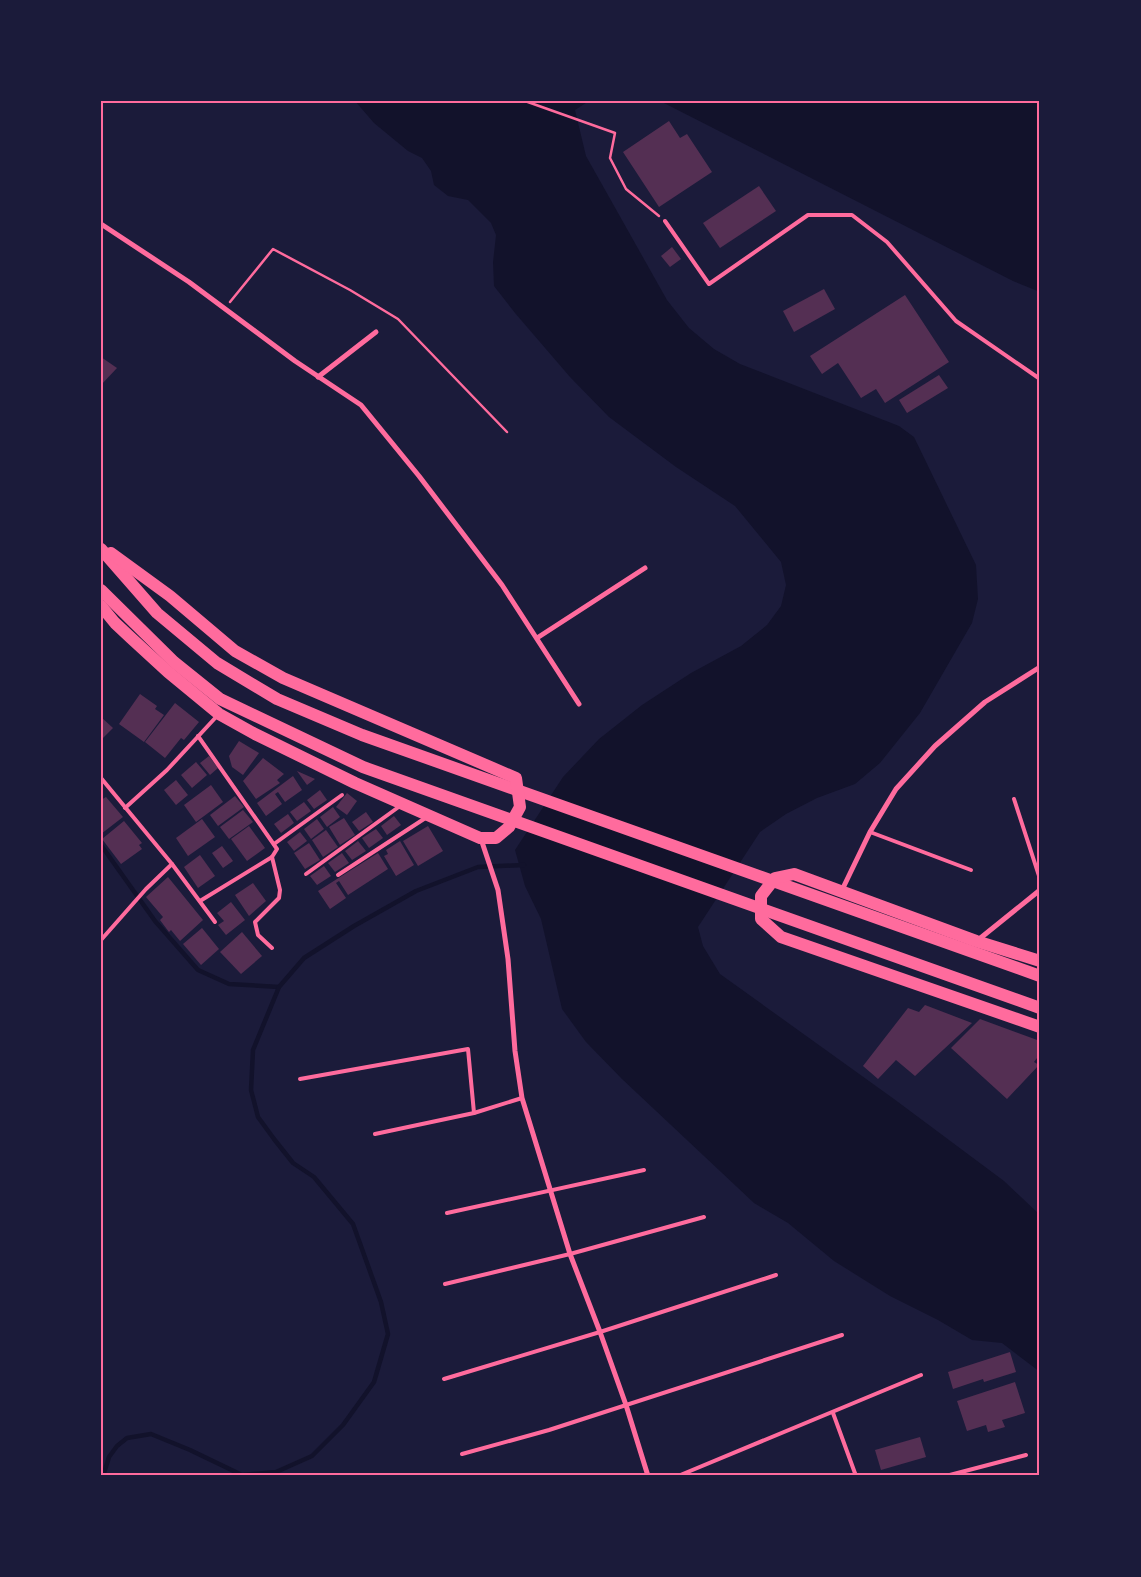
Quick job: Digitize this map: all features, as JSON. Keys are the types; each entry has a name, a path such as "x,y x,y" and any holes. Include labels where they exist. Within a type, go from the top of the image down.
{"main road":[{"path":"101,548 157,613 218,663 277,699 362,735 1040,976"},
{"path":"101,548 170,596 235,651 283,678 516,778 520,807 509,827 496,838 480,838 355,783 218,714 130,638 101,606"},
{"path":"101,590 174,662 220,699 363,767 1040,1008"},
{"path":"1040,961 976,941 794,874 775,878 761,896 761,919 781,937 1040,1027"}],"street":[{"path":"101,224 189,282 318,377 361,405 419,476 502,586 579,704"},
{"path":"318,377 376,332"},
{"path":"537,638 645,568"},
{"path":"841,891 870,832 896,790 935,746 985,702 1040,667"},
{"path":"480,838 498,890 508,958 515,1051 522,1098 570,1254 626,1405 648,1476"},
{"path":"976,941 1040,890"}],"lane":[{"path":"665,221 709,284 808,215 852,214 887,242 956,321 1040,379"},
{"path":"125,808 167,770 218,714"},
{"path":"198,736 277,849 272,857 200,901"},
{"path":"101,778 172,864 215,922"},
{"path":"274,844 342,795"},
{"path":"1014,799 1040,879"},
{"path":"306,874 404,804"},
{"path":"338,875 429,816"},
{"path":"870,832 971,870"},
{"path":"272,857 280,890 279,898 255,922 258,935 272,948"},
{"path":"101,940 146,889 172,864"},
{"path":"300,1080 468,1050 474,1112"},
{"path":"375,1134 474,1112 522,1098"},
{"path":"447,1213 644,1170"},
{"path":"445,1284 570,1254 704,1216"},
{"path":"444,1379 600,1332 776,1275"},
{"path":"462,1454 548,1430 842,1335"},
{"path":"678,1476 921,1375"},
{"path":"833,1412 856,1476"},
{"path":"946,1476 1026,1456"}],"path":[{"path":"525,101 615,133 610,158 626,189 665,221"},
{"path":"224,309 273,249 350,290 398,319 507,432"}],"shaded area":[{"path":"355,101 589,101 575,110 586,156 667,300 689,328 714,349 740,364 899,426 914,437 976,565 978,599 972,623 920,713 880,763 855,784 817,798 786,814 760,832 698,927 703,946 720,974 1004,1181 1040,1215 1040,1372 1002,1343 972,1340 938,1320 890,1296 834,1261 788,1223 754,1203 622,1079 586,1042 562,1009 541,919 525,886 515,850 563,777 599,739 642,705 691,673 741,646 767,625 781,606 786,585 781,562 735,506 676,467 609,417 570,377 494,286 493,262 496,235 491,223 468,200 448,196 434,185 431,171 422,158 408,151 374,123"},
{"path":"646,101 1040,101 1040,292 1013,281 662,102"}],"building":[{"path":"669,121 680,138 687,134 712,172 659,207 623,152"},
{"path":"759,186 776,211 720,248 703,223"},
{"path":"672,247 681,259 670,267 661,256"},
{"path":"824,289 835,309 794,332 783,311"},
{"path":"905,295 949,362 885,403 876,389 861,398 838,363 822,374 810,356"},
{"path":"101,357 117,368 101,385"},
{"path":"939,375 948,388 907,413 899,400"},
{"path":"140,694 157,706 155,709 164,715 144,742 119,724"},
{"path":"175,703 199,722 184,740 181,738 165,758 145,742"},
{"path":"101,717 113,728 101,740"},
{"path":"239,741 259,753 243,775 232,767 229,756"},
{"path":"209,756 218,768 210,775 200,763"},
{"path":"263,758 284,774 277,780 280,783 256,799 243,781"},
{"path":"196,762 207,775 192,788 181,775"},
{"path":"297,771 315,779 307,785"},
{"path":"293,776 302,790 285,802 278,792 275,794 282,804 266,816 257,803"},
{"path":"176,780 188,795 176,805 164,790"},
{"path":"211,785 223,802 196,822 184,805"},
{"path":"320,790 327,800 314,809 307,800"},
{"path":"347,793 357,801 347,815 336,807"},
{"path":"235,796 244,807 218,826 210,815"},
{"path":"106,797 123,817 101,834 101,800"},
{"path":"304,802 311,811 297,821 290,812"},
{"path":"333,807 340,817 327,827 320,817"},
{"path":"243,810 253,822 229,839 220,827"},
{"path":"366,812 373,822 359,831 352,822"},
{"path":"288,814 294,823 281,833 274,824"},
{"path":"394,816 401,825 387,835 381,826"},
{"path":"344,818 355,835 340,845 329,827"},
{"path":"202,819 215,837 188,856 176,838"},
{"path":"317,819 324,829 311,839 304,829"},
{"path":"124,821 142,843 139,845 142,849 121,864 102,839"},
{"path":"249,826 265,848 247,861 231,839"},
{"path":"428,826 443,851 418,866 403,841"},
{"path":"376,829 383,838 369,848 362,838"},
{"path":"326,830 338,847 323,857 312,840"},
{"path":"300,832 307,841 294,851 287,842"},
{"path":"358,841 366,851 352,860 345,851"},
{"path":"400,841 414,865 396,876 384,856 388,854 386,850"},
{"path":"309,843 320,860 305,869 294,853"},
{"path":"222,846 233,861 223,868 212,853"},
{"path":"342,853 349,863 335,872 328,863"},
{"path":"378,853 388,869 348,895 339,881 336,883 346,898 330,909 318,891"},
{"path":"200,855 215,876 198,888 184,867"},
{"path":"324,866 331,876 317,885 310,876"},
{"path":"168,877 203,920 180,941 171,930 169,932 160,920 163,917 146,897"},
{"path":"253,883 266,901 249,916 235,895"},
{"path":"231,902 245,920 226,935 218,925 224,921 217,913"},
{"path":"202,928 219,949 201,965 183,944"},
{"path":"242,932 262,956 241,974 220,952"},
{"path":"925,1005 972,1023 915,1076 896,1060 878,1079 863,1066 908,1008 919,1012"},
{"path":"980,1019 1040,1041 1040,1054 1034,1062 1039,1065 1007,1099 951,1048"},
{"path":"1010,1352 1016,1372 984,1382 983,1379 953,1389 948,1372"},
{"path":"1015,1382 1025,1413 1002,1420 1005,1427 988,1432 986,1425 967,1431 957,1401"},
{"path":"920,1437 926,1457 881,1470 875,1450"}],"waterway":[{"path":"101,845 155,921 198,970 229,984 279,987"},
{"path":"103,1476 109,1457 117,1446 127,1438 151,1434 242,1475 276,1472 312,1456 343,1425 374,1382 388,1334 381,1302 353,1224 314,1177 293,1163 258,1117 251,1090 253,1050 279,987 304,958 354,926 416,891 478,867 524,865"}]}
